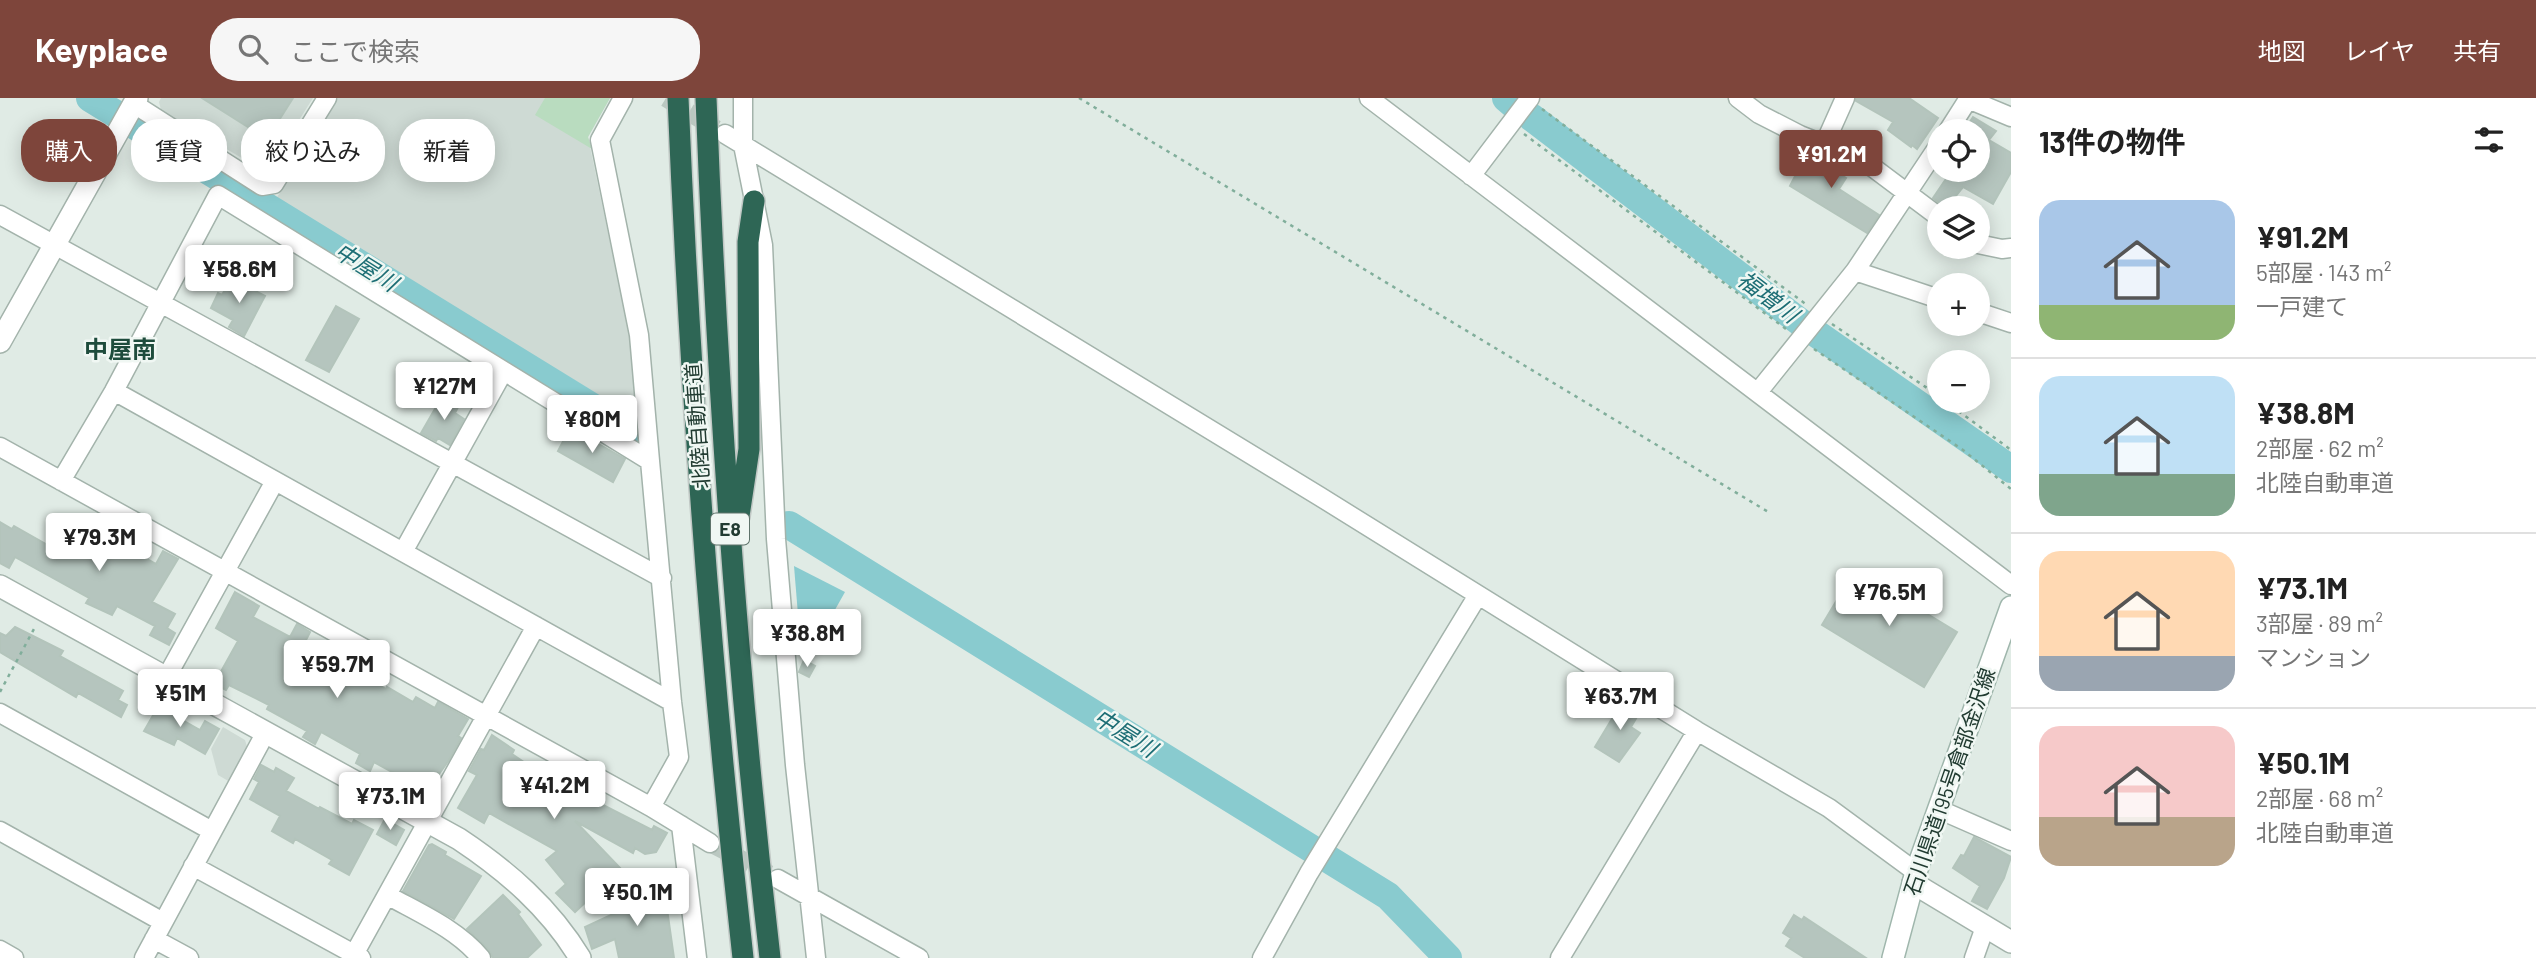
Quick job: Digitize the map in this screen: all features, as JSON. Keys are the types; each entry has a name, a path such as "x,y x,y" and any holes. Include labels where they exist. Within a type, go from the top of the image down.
{"highway":[{"name":"北陸自動車道","path":"678,98 693,389 713,655 743,958"},
{"name":"北陸自動車道","path":"706,98 719,389 759,862 770,958"},
{"path":"710,220 714,149 713,98"},
{"path":"732,558 749,449 748,242 754,201"}],"street":[{"path":"0,342 114,139 130,103 262,186 274,184 327,98"},
{"path":"623,98 600,140 639,335 679,757 651,807"},
{"path":"743,98 743,145 762,245 776,539 795,765 816,958"},
{"path":"1369,98 2011,585"},
{"path":"1471,176 1530,98"},
{"path":"1738,98 1759,114 1863,160 1927,208"},
{"path":"1824,145 1845,98"},
{"path":"1955,119 1968,98 2011,117"},
{"path":"725,134 1697,731 1829,808 1915,878 2011,942"},
{"path":"1758,392 1855,271 1927,164"},
{"path":"61,481 114,391 218,195 650,461"},
{"path":"0,215 663,578"},
{"path":"1990,246 2011,248"},
{"path":"1855,271 1927,295"},
{"path":"1990,316 2011,323"},
{"path":"403,551 503,372"},
{"path":"114,391 672,702"},
{"path":"0,447 651,807 710,843"},
{"path":"166,678 275,481"},
{"path":"0,586 479,853 517,883 560,928 580,958"},
{"path":"1262,958 1309,873 1478,595"},
{"name":"石川県道195号倉部金沢線","path":"1893,958 1938,809 2011,607"},
{"path":"193,866 355,957 536,626"},
{"path":"0,713 212,831"},
{"path":"1560,958 1697,731"},
{"path":"144,958 265,732"},
{"path":"1938,809 2011,841"},
{"path":"681,825 696,958"},
{"path":"0,831 163,922"},
{"path":"778,879 919,958"},
{"path":"387,895 454,933 481,958"},
{"path":"1974,958 1985,927"},
{"path":"154,939 189,958"},
{"path":"0,950 14,958"}],"path":[{"path":"1079,98 1770,513"},
{"path":"1530,98 1819,316 1927,389"},
{"path":"1511,124 1861,383 1963,450 2011,489"},
{"path":"1961,413 2011,450"},
{"path":"0,692 38,621"}],"shaded area":[{"path":"161,98 313,98 300,119 241,119 241,158 227,149 227,119 176,119 161,110"},
{"path":"338,98 610,98 588,137 645,423 276,199 286,182 385,182 385,119 325,119"},
{"path":"223,727 245,740 248,750 230,782 218,775 211,749"}],"green space":[{"path":"545,98 610,98 588,137 592,149 535,115"}],"water":[{"path":"794,566 845,592 814,647 800,639"}],"building":[{"path":"202,98 293,98 280,119 241,119 241,123"},
{"path":"1856,98 1909,98 1938,118 1927,119 1927,134 1917,149 1888,130 1893,122 1856,101"},
{"path":"1990,127 1996,131 1990,139"},
{"path":"1990,141 2011,153 2011,172 1993,204 1990,202 1990,196 1979,196 1963,187 1956,196 1934,196 1944,182 1990,182"},
{"path":"1804,149 1844,165 1840,174 1846,178 1839,189 1879,215 1867,233 1790,186 1804,159 1800,157"},
{"path":"234,280 265,296 244,336 229,327 233,320 211,308 218,293 222,295 230,281"},
{"path":"336,306 359,319 329,372 306,360"},
{"path":"443,395 459,405 455,413 464,419 450,445 421,433"},
{"path":"570,428 625,459 613,482 558,451"},
{"path":"0,522 12,529 14,526 67,556 85,523 156,564 163,551 178,559 152,602 175,614 167,628 175,633 169,645 150,635 155,626 117,606 112,615 86,603 89,598 15,557 9,568 0,563"},
{"path":"1855,570 1957,632 1924,687 1822,625"},
{"path":"235,592 259,606 253,617 290,637 297,624 310,632 305,642 339,661 344,652 358,660 355,665 361,669 358,673 386,689 387,687 413,702 416,697 435,708 438,702 468,719 449,760 439,774 435,772 420,800 400,788 405,779 374,762 370,771 356,763 360,754 321,732 315,744 303,737 307,731 267,709 269,705 229,685 226,690 214,684 238,641 216,628"},
{"path":"15,627 63,651 60,656 123,691 118,700 127,705 121,717 78,693 76,697 0,652 0,633 6,636"},
{"path":"804,660 815,666 809,677 799,672"},
{"path":"163,698 175,704 170,713 200,730 205,721 219,729 205,754 177,738 174,745 144,731"},
{"path":"1624,699 1641,710 1631,727 1640,733 1619,762 1595,747"},
{"path":"492,735 514,750 512,754 534,769 531,773 561,790 564,785 652,830 654,826 667,833 656,852 645,854 635,848 633,853 575,821 621,869 575,912 556,893 566,884 546,860 557,851 489,813 484,823 458,808 477,775 469,771"},
{"path":"261,765 274,772 276,768 294,778 286,791 352,824 354,820 373,830 349,875 329,864 332,860 295,839 293,843 272,831 280,816 250,799 259,782 254,779"},
{"path":"385,819 404,830 396,845 377,834"},
{"path":"1974,837 2011,857 2004,878 1987,909 1972,901 1980,886 1953,868 1961,855 1964,856"},
{"path":"432,844 446,852 445,855 481,876 454,919 403,891"},
{"path":"664,888 674,958 619,958 615,939 592,949 585,927 637,903 635,892"},
{"path":"503,895 520,912 518,914 541,945 527,958 493,958 489,950 467,929"},
{"path":"1794,915 1802,920 1804,917 1866,958 1805,958 1786,946 1791,938 1783,933"}],"waterway":[{"name":"中屋川","path":"90,98 641,437"},
{"name":"福増川","path":"1506,98 1513,104"},
{"name":"福増川","path":"1531,117 1804,325 2011,469"},
{"name":"中屋川","path":"789,525 1388,896 1448,958"}],"tunnel":[{"path":"666,98 716,129"},
{"path":"710,843 769,874"}],"district":[{"name":"中屋南","path":"120,350"}]}
